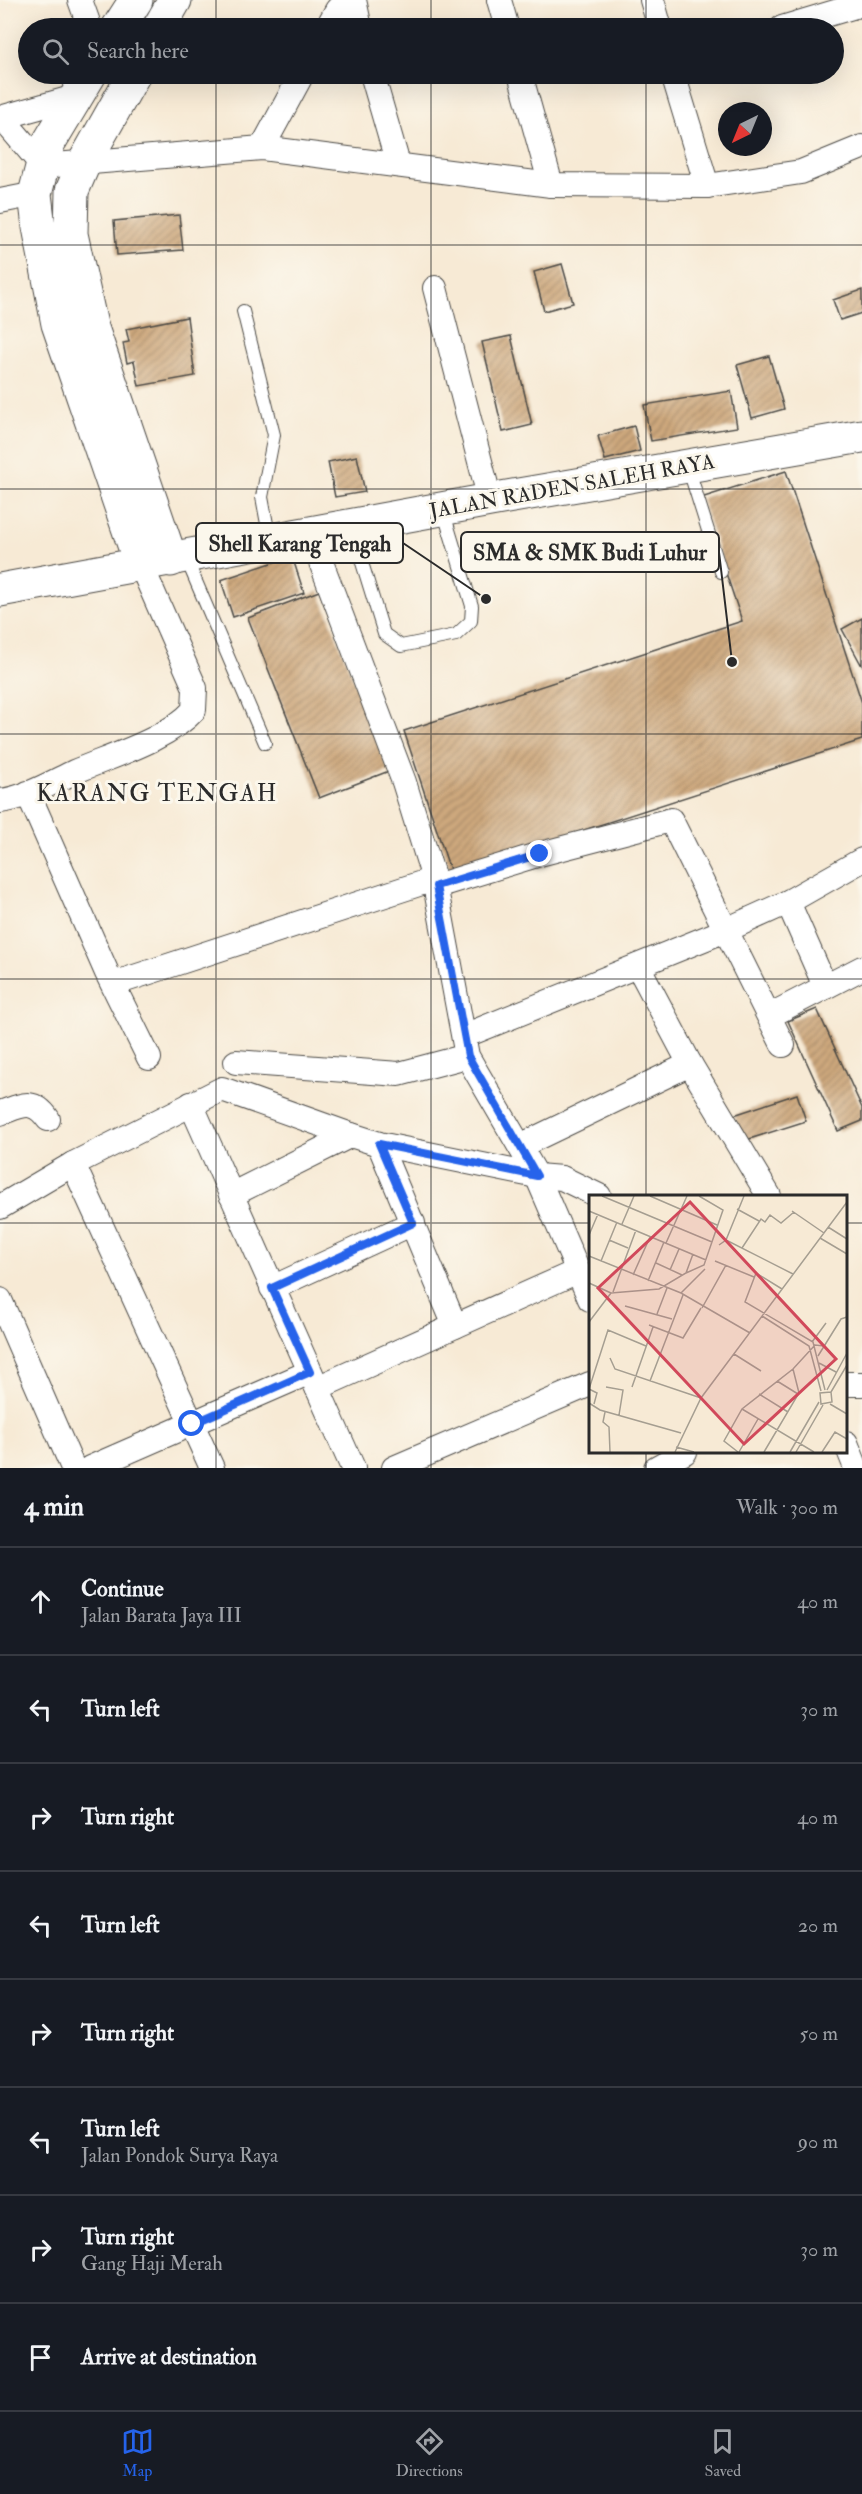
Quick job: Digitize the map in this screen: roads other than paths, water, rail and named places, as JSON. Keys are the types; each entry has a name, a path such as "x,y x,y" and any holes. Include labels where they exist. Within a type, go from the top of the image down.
{"street":[{"path":"80,0 86,18"},
{"path":"124,18 136,0"},
{"path":"165,18 175,0"},
{"path":"333,18 346,0"},
{"path":"354,0 358,18"},
{"path":"499,0 504,18"},
{"path":"652,0 657,18"},
{"path":"815,18 862,4"},
{"path":"0,801 31,792 156,737 186,720 194,710 195,688 166,560 92,325 71,234 78,177 129,84"},
{"path":"262,148 297,84"},
{"path":"375,84 398,164"},
{"path":"523,84 551,185"},
{"path":"676,84 707,186"},
{"path":"39,180 1,118 83,85"},
{"path":"83,85 48,144 39,180 39,227 58,324 166,560"},
{"path":"0,201 39,180 78,177 262,148 551,185 707,186 801,172 862,147"},
{"path":"435,288 490,500"},
{"name":"JALAN RADEN SALEH RAYA","path":"0,590 490,500 862,436"},
{"path":"310,533 404,782 435,883 466,1046 537,1176 589,1295"},
{"path":"31,792 112,984 149,1058"},
{"path":"112,984 435,883 671,820 783,1045"},
{"path":"236,1062 399,1074 466,1046 638,966 788,902 862,860"},
{"path":"788,902 825,986"},
{"path":"638,966 690,1064 768,1195"},
{"path":"769,1016 862,968"},
{"path":"520,1146 690,1064"},
{"path":"0,1207 73,1164 222,1089 379,1144 537,1176 562,1178 595,1195"},
{"path":"191,1104 352,1468"},
{"path":"0,1113 24,1105 35,1105 48,1119"},
{"path":"231,1195 351,1135"},
{"path":"379,1144 455,1326"},
{"path":"73,1164 212,1468"},
{"path":"272,1288 413,1223"},
{"path":"90,1468 192,1424 455,1326 578,1270"},
{"path":"0,1300 73,1468"},
{"path":"394,1468 589,1385"},
{"path":"847,1446 856,1468"}],"lane":[{"path":"243,311 274,435 262,497 270,541"},
{"path":"687,466 721,572"},
{"path":"350,526 384,634 401,645 456,635 471,621 472,606 442,509"},
{"path":"166,560 265,743"}],"place":[{"name":"Shell Karang Tengah","path":"486,599"},
{"name":"SMA & SMK Budi Luhur","path":"732,662"}],"district":[{"name":"KARANG TENGAH","path":"157,793"}]}
